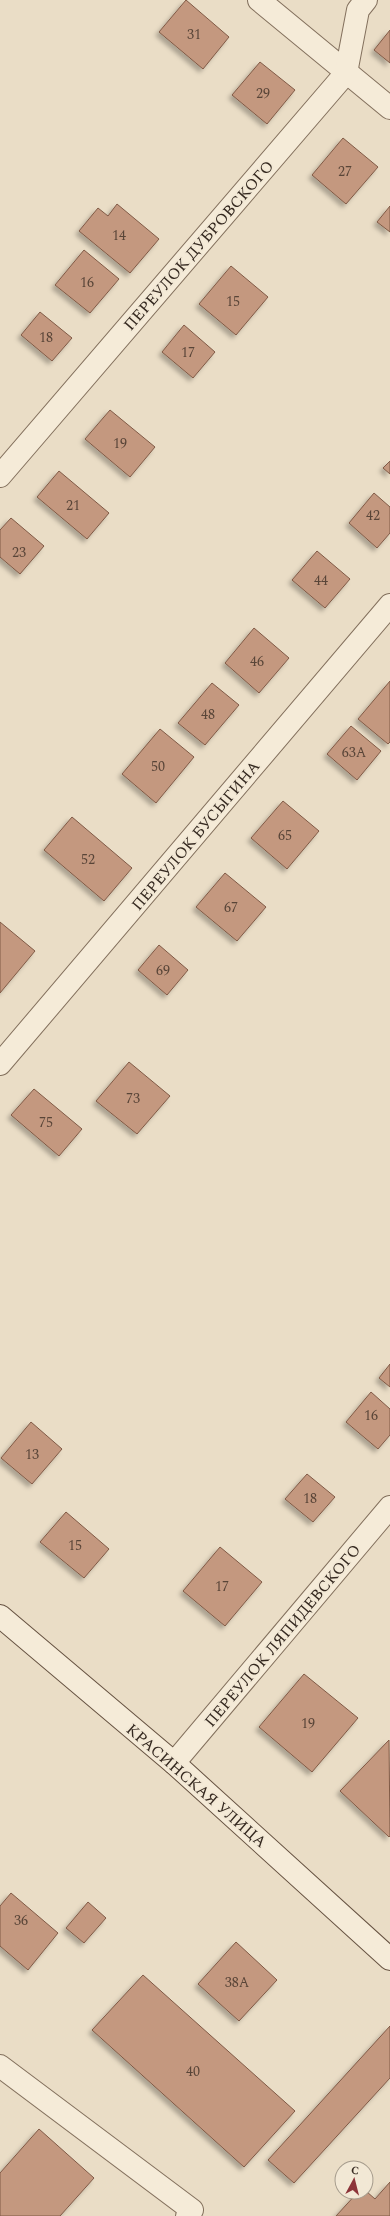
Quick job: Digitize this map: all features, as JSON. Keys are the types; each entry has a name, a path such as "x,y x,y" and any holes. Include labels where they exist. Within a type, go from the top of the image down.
{"street":[{"path":"259,0 390,108"},
{"name":"ПЕРЕУЛОК ДУБРОВСКОГО","path":"0,476 346,73 358,10 366,0"},
{"name":"ПЕРЕУЛОК БУСЫГИНА","path":"0,1064 390,605"},
{"name":"ПЕРЕУЛОК ЛЯПИДЕВСКОГО","path":"174,1763 390,1508"},
{"name":"КРАСИНСКАЯ УЛИЦА","path":"0,1616 174,1763 390,1959"},
{"path":"0,2066 192,2210 187,2216"}],"building":[{"path":"186,0 229,37 203,69 159,32"},
{"path":"390,30 390,63 374,50"},
{"path":"260,62 295,90 267,124 232,95"},
{"path":"343,138 378,167 346,204 312,175"},
{"path":"117,204 159,239 130,273 79,231 98,208 108,216"},
{"path":"390,206 390,232 377,222"},
{"path":"84,250 119,279 90,313 55,285"},
{"path":"231,266 268,297 236,335 199,304"},
{"path":"40,312 72,338 52,361 21,335"},
{"path":"184,325 215,352 193,378 162,352"},
{"path":"110,410 155,447 130,477 85,439"},
{"path":"390,461 390,474 383,468"},
{"path":"59,471 109,513 87,539 37,497"},
{"path":"374,493 390,507 390,533 377,548 349,523"},
{"path":"11,518 44,546 20,574 0,557 0,530"},
{"path":"317,551 350,579 325,608 292,580"},
{"path":"254,628 289,658 259,693 225,663"},
{"path":"390,681 390,742 388,744 358,719"},
{"path":"212,683 239,705 205,745 178,723"},
{"path":"351,726 381,751 357,780 327,754"},
{"path":"160,729 194,757 156,803 122,774"},
{"path":"283,801 319,831 287,869 251,838"},
{"path":"72,817 132,868 104,901 44,850"},
{"path":"225,873 266,907 237,941 196,907"},
{"path":"0,922 35,951 0,993"},
{"path":"159,945 188,970 167,995 138,970"},
{"path":"129,1062 170,1096 137,1134 96,1101"},
{"path":"34,1089 82,1129 59,1156 11,1115"},
{"path":"390,1364 390,1387 379,1378"},
{"path":"371,1392 390,1409 390,1435 378,1449 346,1422"},
{"path":"31,1422 62,1449 32,1484 1,1458"},
{"path":"307,1474 335,1497 313,1522 285,1499"},
{"path":"66,1512 109,1549 84,1578 40,1542"},
{"path":"220,1547 262,1582 225,1626 183,1591"},
{"path":"304,1674 358,1718 312,1772 259,1727"},
{"path":"389,1740 390,1836 389,1837 340,1791"},
{"path":"11,1893 58,1933 28,1970 0,1946 0,1906"},
{"path":"88,1902 106,1918 84,1943 66,1928"},
{"path":"236,1942 277,1980 239,2021 198,1984"},
{"path":"143,1975 295,2111 244,2167 92,2030"},
{"path":"390,2026 390,2078 294,2183 268,2160"},
{"path":"39,2129 94,2178 60,2216 0,2216 0,2173"},
{"path":"390,2182 390,2216 336,2216 351,2200 375,2199"}]}
